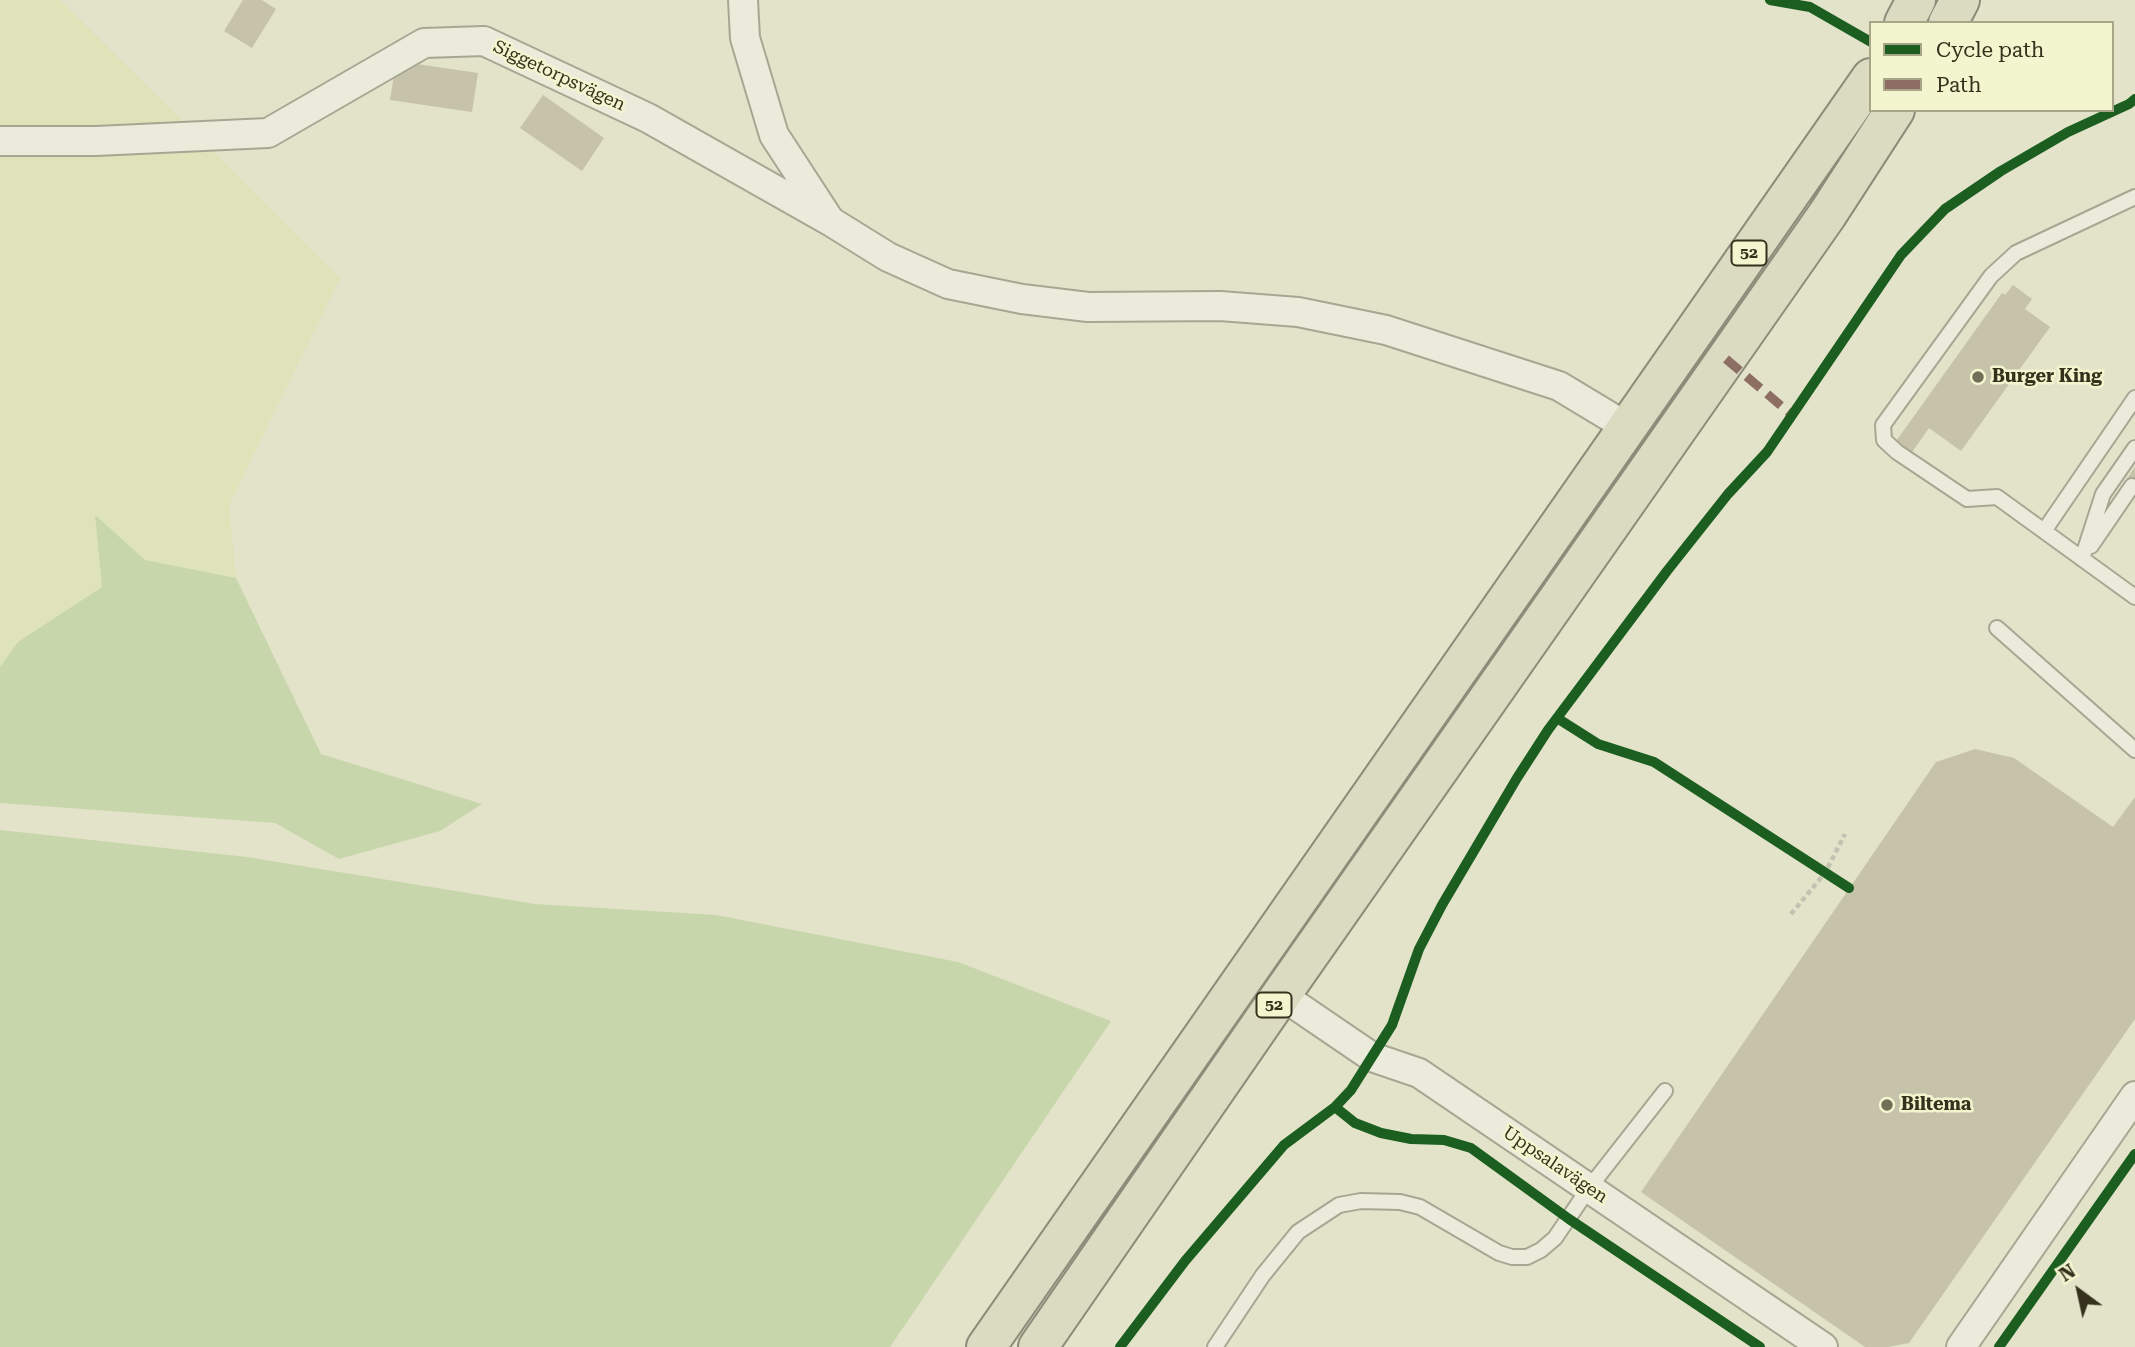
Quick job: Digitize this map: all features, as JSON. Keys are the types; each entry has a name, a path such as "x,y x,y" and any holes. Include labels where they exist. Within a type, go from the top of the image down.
{"highway":[{"path":"1905,21 1916,0"},
{"path":"1949,21 1960,0"},
{"name":"52","path":"986,1347 1869,81"},
{"name":"52","path":"1038,1347 1827,215 1894,112"},
{"path":"1627,428 1661,451"},
{"name":"52","path":"1247,971 1281,995"}],"street":[{"path":"744,0 745,38 774,135 830,221"},
{"name":"Siggetorpsvägen","path":"0,141 96,141 268,133 424,43 484,41 648,118 888,257 948,284 1022,299 1088,307 1220,306 1298,312 1386,330 1559,386 1627,428"},
{"name":"Uppsalavägen","path":"1281,995 1372,1057 1419,1073 1822,1347"},
{"path":"1961,1347 2135,1096"}],"lane":[{"path":"2133,590 2082,559 1997,497 1967,499 1897,452 1884,440 1883,425 1991,276 2016,253 2135,197"},
{"path":"2044,531 2135,398"},
{"path":"2082,559 2103,494 2135,448"},
{"path":"2082,559 2132,486"},
{"path":"1997,628 2135,750"},
{"path":"1215,1347 1263,1275 1298,1232 1339,1205 1361,1201 1400,1202 1420,1207 1499,1254 1527,1257 1541,1250 1555,1238 1589,1188 1665,1091"}],"path":[{"path":"1791,914 1825,873 1845,834"}],"green space":[{"path":"0,0 60,0 340,278 229,505 236,578 145,560 95,516 102,587 19,642 0,667"},
{"path":"95,515 145,560 236,578 321,754 482,804 440,831 339,859 275,823 0,803 0,667 18,642 102,587"},
{"path":"0,830 247,857 535,904 716,915 958,962 1111,1021 890,1347 0,1347"}],"building":[{"path":"243,0 262,0 276,9 252,48 224,31"},
{"path":"396,61 478,73 472,112 390,100"},
{"path":"543,95 604,138 582,171 520,128"},
{"name":"Burger King","path":"2013,285 2032,299 2025,309 2050,327 1961,451 1929,428 1910,455 1894,444 2002,293 2005,295"},
{"path":"2135,467 2135,488 2125,481"},
{"name":"Biltema","path":"1975,749 2014,758 2113,827 2135,797 2135,1019 1909,1343 1865,1347 1641,1192 1936,762"}],"marked path":[{"path":"1726,359 1792,415"}],"cycle path":[{"path":"1770,0 1810,7 1869,41"},
{"path":"2114,111 2135,99"},
{"path":"1120,1347 1185,1261 1284,1145 1335,1107 1351,1090 1392,1025 1419,949 1442,905 1548,730 1667,571 1728,494 1767,452 1901,255 1945,209 2001,171 2068,132 2112,112"},
{"path":"1557,718 1598,744 1654,762 1849,888"},
{"path":"1335,1107 1355,1123 1381,1133 1411,1139 1444,1140 1471,1148 1569,1219 1760,1347"},
{"path":"1999,1347 2135,1154"}],"place":[{"name":"Burger King","path":"1978,377"},
{"name":"Biltema","path":"1887,1105"}]}
